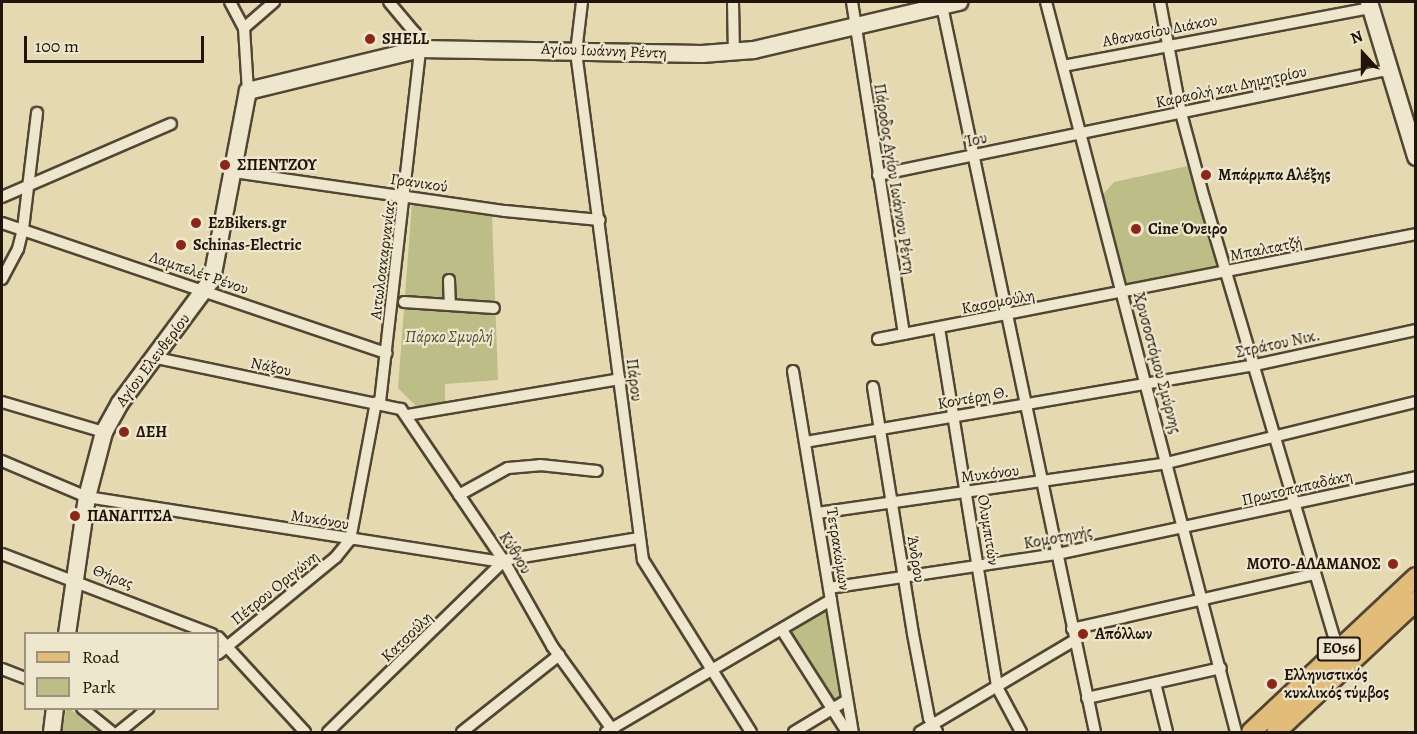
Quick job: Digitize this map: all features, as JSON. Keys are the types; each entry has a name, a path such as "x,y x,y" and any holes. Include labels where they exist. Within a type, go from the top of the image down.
{"main road":[{"name":"ΕΟ56","path":"1251,732 1416,577"},
{"name":"ΕΟ56","path":"1276,732 1416,601"}],"street":[{"path":"230,2 244,28 248,91"},
{"path":"244,28 274,2"},
{"path":"389,2 412,29 420,49"},
{"name":"Πάρου","path":"582,2 576,52 600,220 639,538 647,570 751,732"},
{"path":"733,2 734,53"},
{"name":"Πάροδος Αγίου Ιωάννου Ρέντη","path":"852,2 904,334"},
{"name":"Αγίου Ιωάννη Ρέντη","path":"248,91 420,49 734,53 855,29 959,2"},
{"name":"Χρυσοστόμου Σμύρνης","path":"1046,2 1236,732"},
{"path":"1160,2 1181,113 1315,574 1334,637 1341,647"},
{"path":"1369,5 1387,70 1416,157"},
{"name":"Αθανασίου Διάκου","path":"1063,66 1369,5"},
{"path":"942,6 971,156 1095,732"},
{"name":"Αιτωλοακαρνανίας","path":"379,402 387,353 420,49"},
{"name":"Καραολή και Δημητρίου","path":"1081,133 1387,70"},
{"name":"Αγίου Ελευθερίου","path":"67,632 87,497 104,432 120,403 206,292 219,257 248,91"},
{"path":"2,279 18,249 23,229 31,185 37,113"},
{"path":"2,197 171,124"},
{"name":"Ίου","path":"878,175 1081,133"},
{"name":"Γρανικού","path":"234,172 600,220"},
{"name":"Λαμπελέτ Ρένου","path":"2,223 387,353"},
{"name":"Μπαλτατζή","path":"1123,293 1416,234"},
{"path":"449,280 450,305"},
{"name":"Κασομούλη","path":"878,339 1123,293"},
{"path":"404,302 494,308"},
{"name":"Ολυμπιτών","path":"939,328 997,687 1020,732"},
{"name":"Στράτου Νικ.","path":"1147,384 1416,330"},
{"name":"Νάξου","path":"156,358 379,402"},
{"name":"Τετρακώμων","path":"793,371 853,732"},
{"path":"350,540 379,402 396,406 407,415 619,379"},
{"name":"Κοντέρη Θ.","path":"805,442 1147,384"},
{"name":"Άνδρου","path":"873,387 904,577 935,729"},
{"path":"2,402 104,432"},
{"name":"Μυκόνου","path":"817,513 1167,463 1416,402"},
{"name":"Κύθνου","path":"407,415 504,561 559,656 610,731"},
{"name":"Μυκόνου","path":"2,461 87,497 350,540 504,561 639,538"},
{"path":"459,495 508,468 540,465 597,471"},
{"name":"Πρωτοπαπαδάκη","path":"1184,529 1416,477"},
{"name":"Κομοτηνής","path":"610,731 782,630 830,594 904,577 1057,554 1184,529"},
{"name":"Πέτρου Οριγώνη","path":"219,653 336,557 350,540"},
{"name":"Θήρας","path":"2,554 75,579 209,632"},
{"name":"Κατσούλη","path":"328,732 504,561"},
{"path":"1072,628 1203,601 1315,574"},
{"path":"782,630 847,732"},
{"path":"219,638 305,732"},
{"path":"920,732 935,729 997,687 1075,640"},
{"path":"462,732 559,656"},
{"path":"1087,698 1221,668"},
{"path":"2,669 24,677"},
{"path":"1155,683 1167,732"},
{"path":"794,732 847,700"},
{"path":"52,732 55,710"},
{"path":"84,710 112,732"},
{"path":"120,732 147,710"}],"green space":[{"path":"1188,166 1217,266 1125,285 1101,197 1114,182"},
{"name":"Πάρκο Σµυρλή","path":"412,203 492,215 498,380 445,384 445,404 418,408 398,388"},
{"path":"827,607 847,728 789,632"},
{"path":"66,710 71,710 100,732 62,732"}],"place":[{"name":"SHELL","path":"370,39"},
{"name":"ΣΠΕΝΤΖΟΥ","path":"225,165"},
{"name":"Μπάρμπα Αλέξης","path":"1206,175"},
{"name":"EzBikers.gr","path":"196,223"},
{"name":"Cine Όνειρο","path":"1136,229"},
{"name":"Schinas-Electric","path":"181,245"},
{"name":"ΔΕΗ","path":"124,432"},
{"name":"ΠΑΝΑΓΙΤΣΑ","path":"75,516"},
{"name":"MOTO-ΑΛΑΜΑΝΟΣ","path":"1393,564"},
{"name":"Απόλλων","path":"1083,634"},
{"name":"Ελληνιστικός κυκλικός τύμβος","path":"1272,684"}]}
